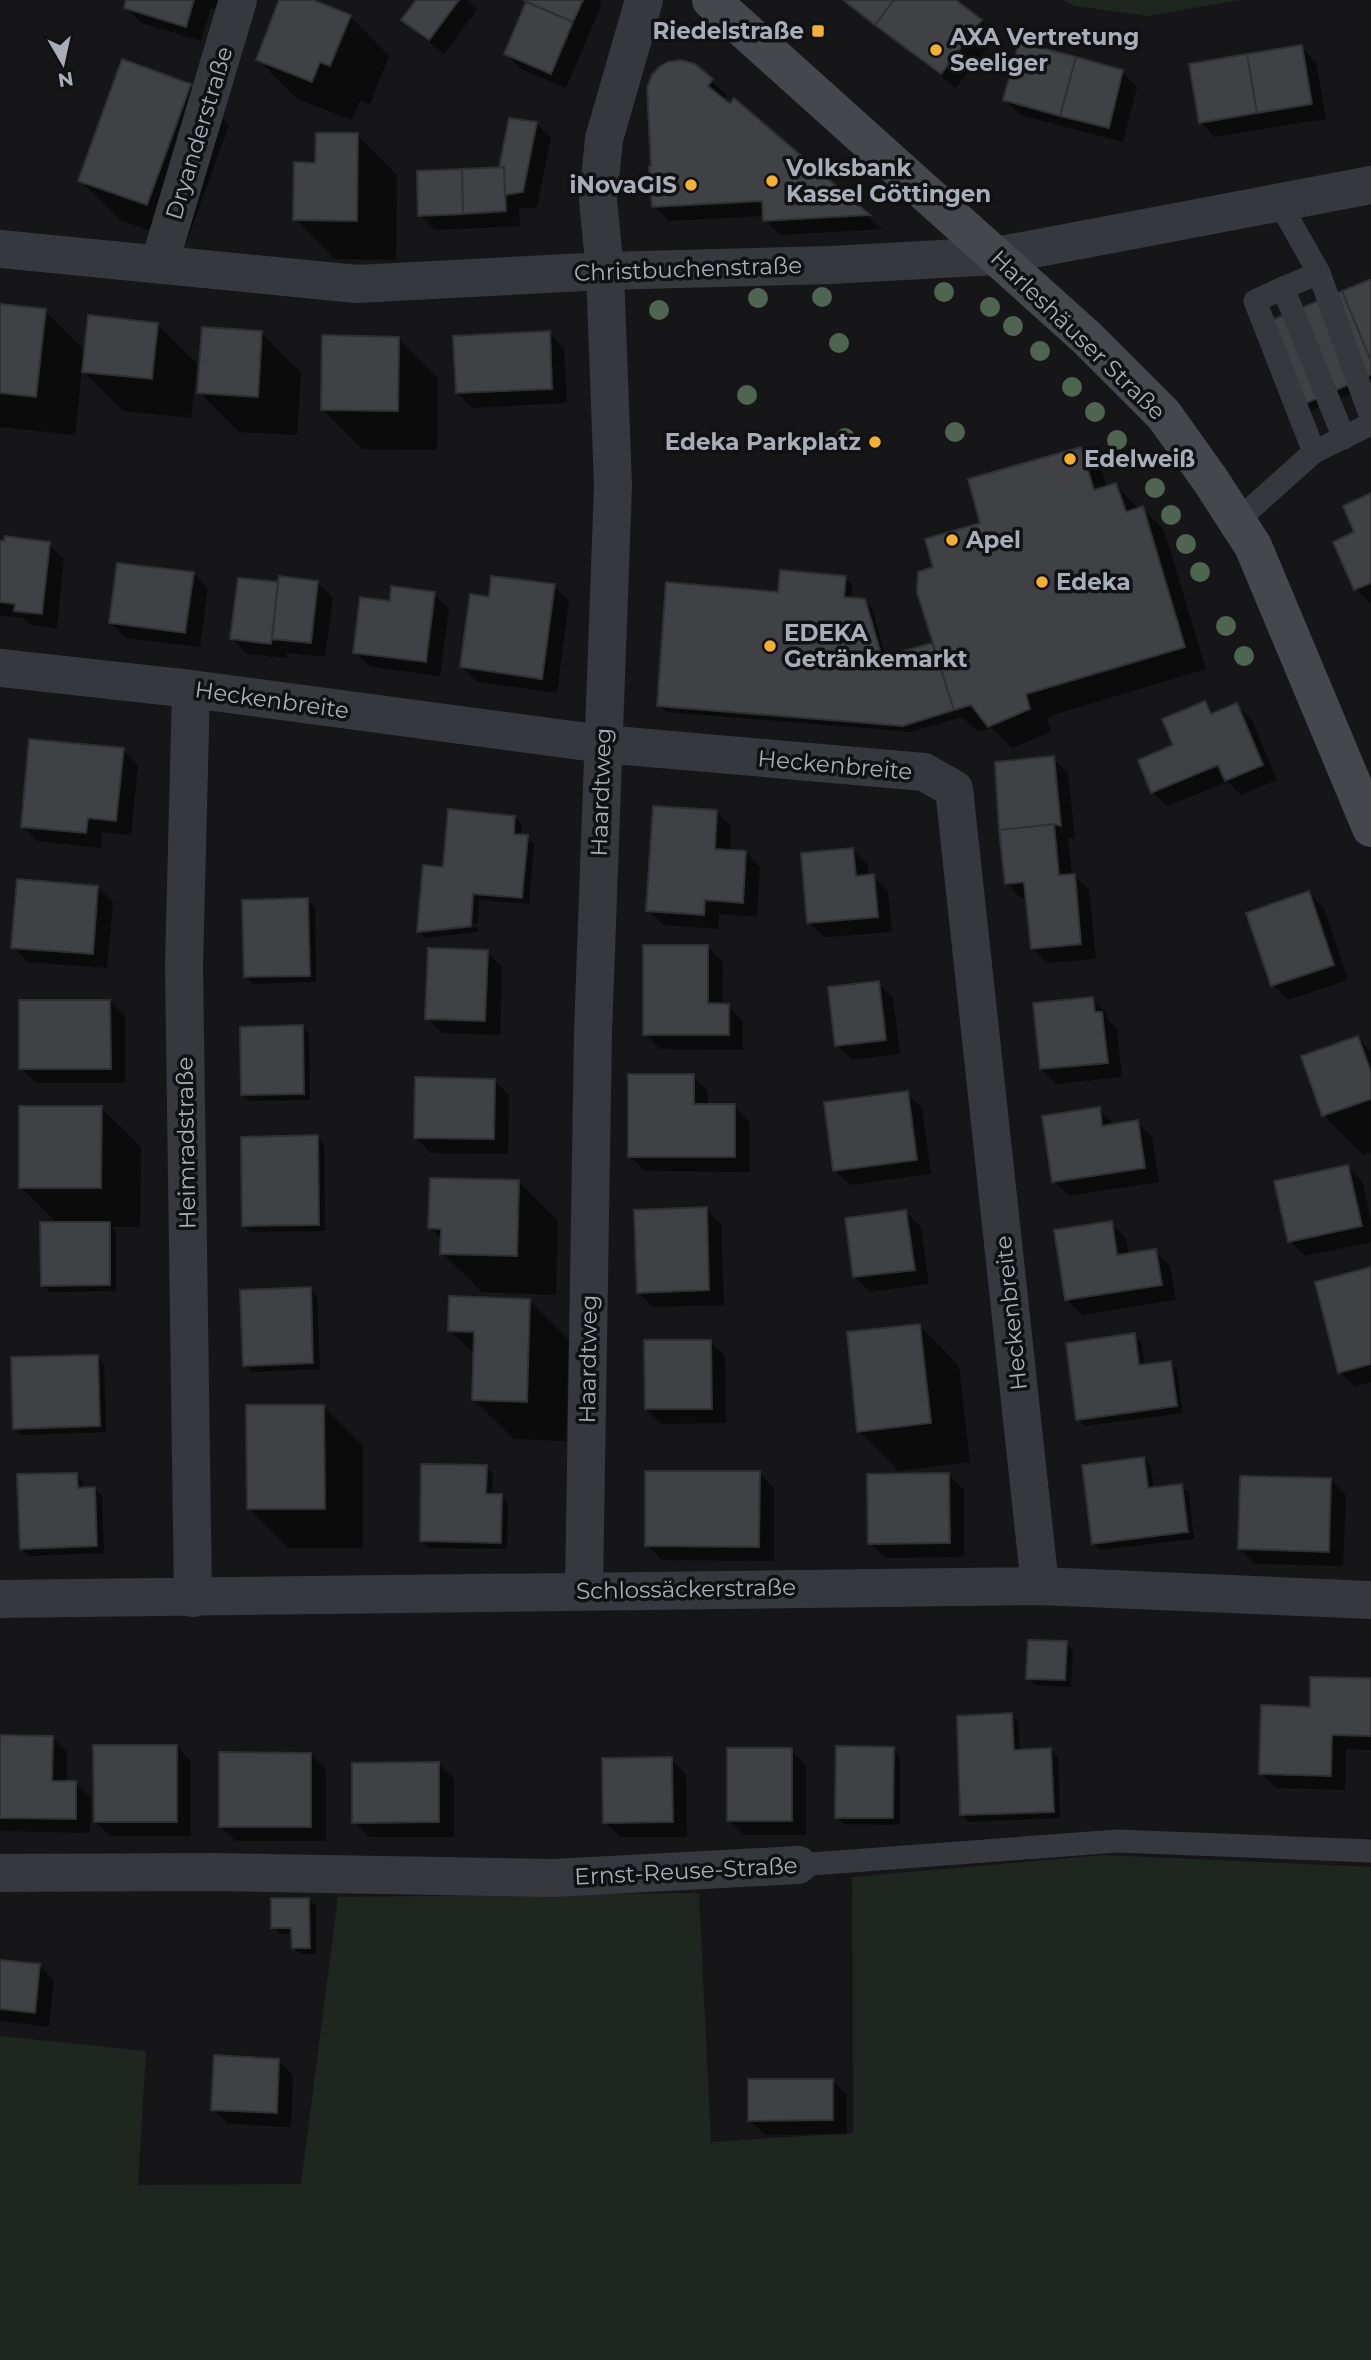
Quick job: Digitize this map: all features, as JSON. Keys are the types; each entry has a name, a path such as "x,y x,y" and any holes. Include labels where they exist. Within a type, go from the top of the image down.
{"main road":[{"name":"Harleshäuser Straße","path":"711,0 1087,338 1164,415 1253,546 1371,828"}],"street":[{"name":"Dryanderstraße","path":"159,265 238,0"},
{"name":"Haardtweg","path":"583,1590 593,1046 613,486 605,271 598,200 604,139 644,0"},
{"name":"Christbuchenstraße","path":"0,249 357,284 605,271 652,272 996,256 1371,185"},
{"name":"Heckenbreite","path":"0,668 191,689 603,744 924,772 954,789 1040,1586"},
{"name":"Heimradstraße","path":"191,689 184,966 193,1598"},
{"name":"Schlossäckerstraße","path":"0,1599 1040,1586 1371,1600"},
{"name":"Ernst-Reuse-Straße","path":"0,1872 212,1872 554,1878 798,1865"}],"lane":[{"path":"1279,202 1319,273 1371,417"},
{"path":"1314,452 1255,301 1319,273"},
{"path":"1283,288 1344,438"},
{"path":"1237,521 1314,452 1371,424"},
{"name":"Ernst-Reuse-Straße","path":"798,1865 1117,1841 1371,1851"}],"shaded area":[{"path":"1064,0 1240,0 1148,16 1074,6"},
{"path":"1103,1855 1371,1867 1371,2360 0,2360 0,2036 146,2051 138,2185 301,2184 338,1897 699,1893 711,2142 853,2133 852,1877"}],"building":[{"path":"126,0 194,0 186,27 124,8"},
{"path":"279,0 313,0 351,15 330,66 320,62 312,82 256,60"},
{"path":"416,0 459,0 429,40 401,20"},
{"path":"523,0 583,0 573,22"},
{"path":"843,0 894,0 875,25"},
{"path":"894,0 956,0 982,20 941,74 875,25"},
{"path":"526,2 573,22 551,74 504,54"},
{"path":"1019,42 1076,57 1060,116 1003,100"},
{"path":"1302,45 1312,104 1257,113 1247,54"},
{"path":"1247,54 1257,113 1199,123 1189,64"},
{"path":"1076,57 1123,70 1109,128 1060,116"},
{"path":"122,59 191,84 147,205 78,181"},
{"path":"681,60 695,64 713,79 708,86 730,104 734,98 870,215 763,221 762,201 652,207 647,87 659,67"},
{"path":"509,118 537,122 523,192 505,195 504,167 499,168"},
{"path":"316,133 358,133 357,221 293,220 294,162 315,163"},
{"path":"504,167 506,211 463,214 462,169"},
{"path":"462,169 463,214 418,216 417,171"},
{"path":"1371,279 1371,361 1342,291"},
{"path":"1342,291 1371,361 1371,375 1295,408 1260,325"},
{"path":"0,304 46,309 36,397 0,393"},
{"path":"88,315 158,323 152,379 82,372"},
{"path":"202,327 262,331 258,397 197,393"},
{"path":"550,331 552,389 456,393 453,336"},
{"path":"322,335 399,337 398,411 321,410"},
{"name":"Edeka","path":"1081,447 1094,490 1116,483 1126,512 1143,506 1185,647 1026,694 1030,709 988,727 971,705 954,710 917,592 918,572 933,567 925,539 980,523 968,479"},
{"path":"1371,493 1371,583 1354,590 1333,542 1354,532 1343,506"},
{"path":"5,536 50,542 42,614 14,611 15,604 0,602 0,541 4,541"},
{"path":"117,563 194,572 185,633 109,623"},
{"name":"EDEKA Getränkemarkt","path":"780,570 846,576 844,597 865,599 882,657 932,643 954,710 903,726 657,706 666,582 778,592"},
{"path":"279,576 318,581 311,643 272,639"},
{"path":"491,576 555,584 542,679 460,667 470,594 489,597"},
{"path":"238,578 278,582 271,644 230,639"},
{"path":"391,586 435,592 426,662 353,653 360,597 390,601"},
{"path":"1205,701 1211,714 1237,703 1263,765 1225,781 1218,765 1151,793 1138,760 1173,745 1162,719"},
{"path":"29,739 124,748 116,821 88,818 86,833 21,827"},
{"path":"1054,756 1061,826 1054,824 999,830 995,762"},
{"path":"653,806 717,810 715,849 746,851 743,903 705,900 704,915 646,911"},
{"path":"448,809 515,816 514,834 528,835 522,898 473,894 471,926 417,932 423,865 443,867"},
{"path":"1054,824 1059,875 1075,874 1081,944 1031,949 1024,882 1005,884 999,830"},
{"path":"853,848 856,876 874,874 878,917 807,923 801,853"},
{"path":"17,879 98,886 93,954 11,948"},
{"path":"1309,891 1334,965 1271,986 1246,913"},
{"path":"308,898 310,976 244,977 242,900"},
{"path":"643,945 708,945 708,1003 729,1004 729,1035 643,1035"},
{"path":"428,948 488,950 485,1021 425,1019"},
{"path":"879,981 886,1040 835,1046 828,987"},
{"path":"1093,997 1095,1012 1102,1012 1108,1063 1040,1069 1033,1003"},
{"path":"19,1000 110,1000 111,1069 19,1069"},
{"path":"303,1025 304,1094 241,1095 240,1027"},
{"path":"1358,1036 1371,1072 1371,1099 1322,1116 1301,1056"},
{"path":"628,1074 694,1074 694,1104 735,1104 735,1157 628,1157"},
{"path":"415,1077 495,1079 494,1139 414,1138"},
{"path":"908,1091 917,1160 833,1171 824,1102"},
{"path":"19,1106 102,1106 101,1188 19,1188"},
{"path":"1100,1107 1102,1126 1138,1120 1145,1168 1052,1182 1042,1116"},
{"path":"318,1135 319,1225 242,1226 241,1137"},
{"path":"1348,1165 1362,1226 1288,1242 1274,1181"},
{"path":"430,1178 519,1180 517,1256 440,1254 441,1229 428,1228"},
{"path":"707,1207 709,1290 637,1293 634,1210"},
{"path":"906,1210 915,1270 853,1277 845,1218"},
{"path":"1112,1221 1117,1255 1156,1249 1162,1285 1065,1300 1054,1230"},
{"path":"40,1222 110,1222 110,1285 41,1286"},
{"path":"1371,1267 1371,1364 1338,1373 1315,1282"},
{"path":"311,1287 313,1363 243,1366 240,1290"},
{"path":"449,1296 530,1299 527,1402 472,1400 474,1332 448,1331"},
{"path":"920,1324 931,1423 857,1432 847,1332"},
{"path":"1135,1333 1139,1365 1171,1361 1177,1406 1076,1420 1066,1343"},
{"path":"644,1340 711,1340 712,1409 645,1409"},
{"path":"98,1355 100,1426 13,1429 11,1357"},
{"path":"246,1405 324,1405 325,1509 247,1509"},
{"path":"1144,1457 1148,1488 1182,1484 1188,1532 1092,1544 1082,1465"},
{"path":"421,1464 487,1465 486,1494 502,1494 501,1543 420,1541"},
{"path":"645,1471 760,1471 759,1547 645,1546"},
{"path":"77,1473 78,1488 95,1487 97,1546 20,1549 17,1474"},
{"path":"949,1473 950,1543 868,1544 867,1474"},
{"path":"1240,1476 1331,1478 1329,1552 1238,1549"},
{"path":"1028,1640 1067,1641 1065,1680 1026,1679"},
{"path":"1310,1677 1371,1678 1371,1736 1332,1735 1331,1776 1259,1774 1261,1705 1310,1707"},
{"path":"1012,1713 1014,1750 1051,1748 1054,1812 960,1815 957,1716"},
{"path":"0,1735 53,1736 52,1781 76,1781 76,1819 0,1818"},
{"path":"93,1745 177,1745 177,1822 94,1822"},
{"path":"836,1746 894,1747 893,1818 835,1818"},
{"path":"727,1748 792,1748 792,1821 727,1821"},
{"path":"219,1752 311,1753 311,1827 219,1827"},
{"path":"672,1757 673,1822 603,1823 602,1758"},
{"path":"439,1762 439,1822 352,1823 352,1763"},
{"path":"271,1898 309,1898 310,1948 292,1948 291,1928 271,1928"},
{"path":"0,1960 40,1964 35,2013 0,2009"},
{"path":"214,2055 279,2059 277,2113 211,2110"},
{"path":"748,2079 833,2079 833,2120 748,2121"}],"place":[{"name":"Riedelstraße","path":"818,31"},
{"name":"AXA Vertretung Seeliger","path":"936,50"},
{"name":"Volksbank Kassel Göttingen","path":"772,181"},
{"name":"iNovaGIS","path":"691,185"},
{"name":"Edeka Parkplatz","path":"875,442"},
{"name":"Edelweiß","path":"1070,459"},
{"name":"Apel","path":"952,540"},
{"name":"Edeka","path":"1042,582"},
{"name":"EDEKA Getränkemarkt","path":"770,646"}]}
